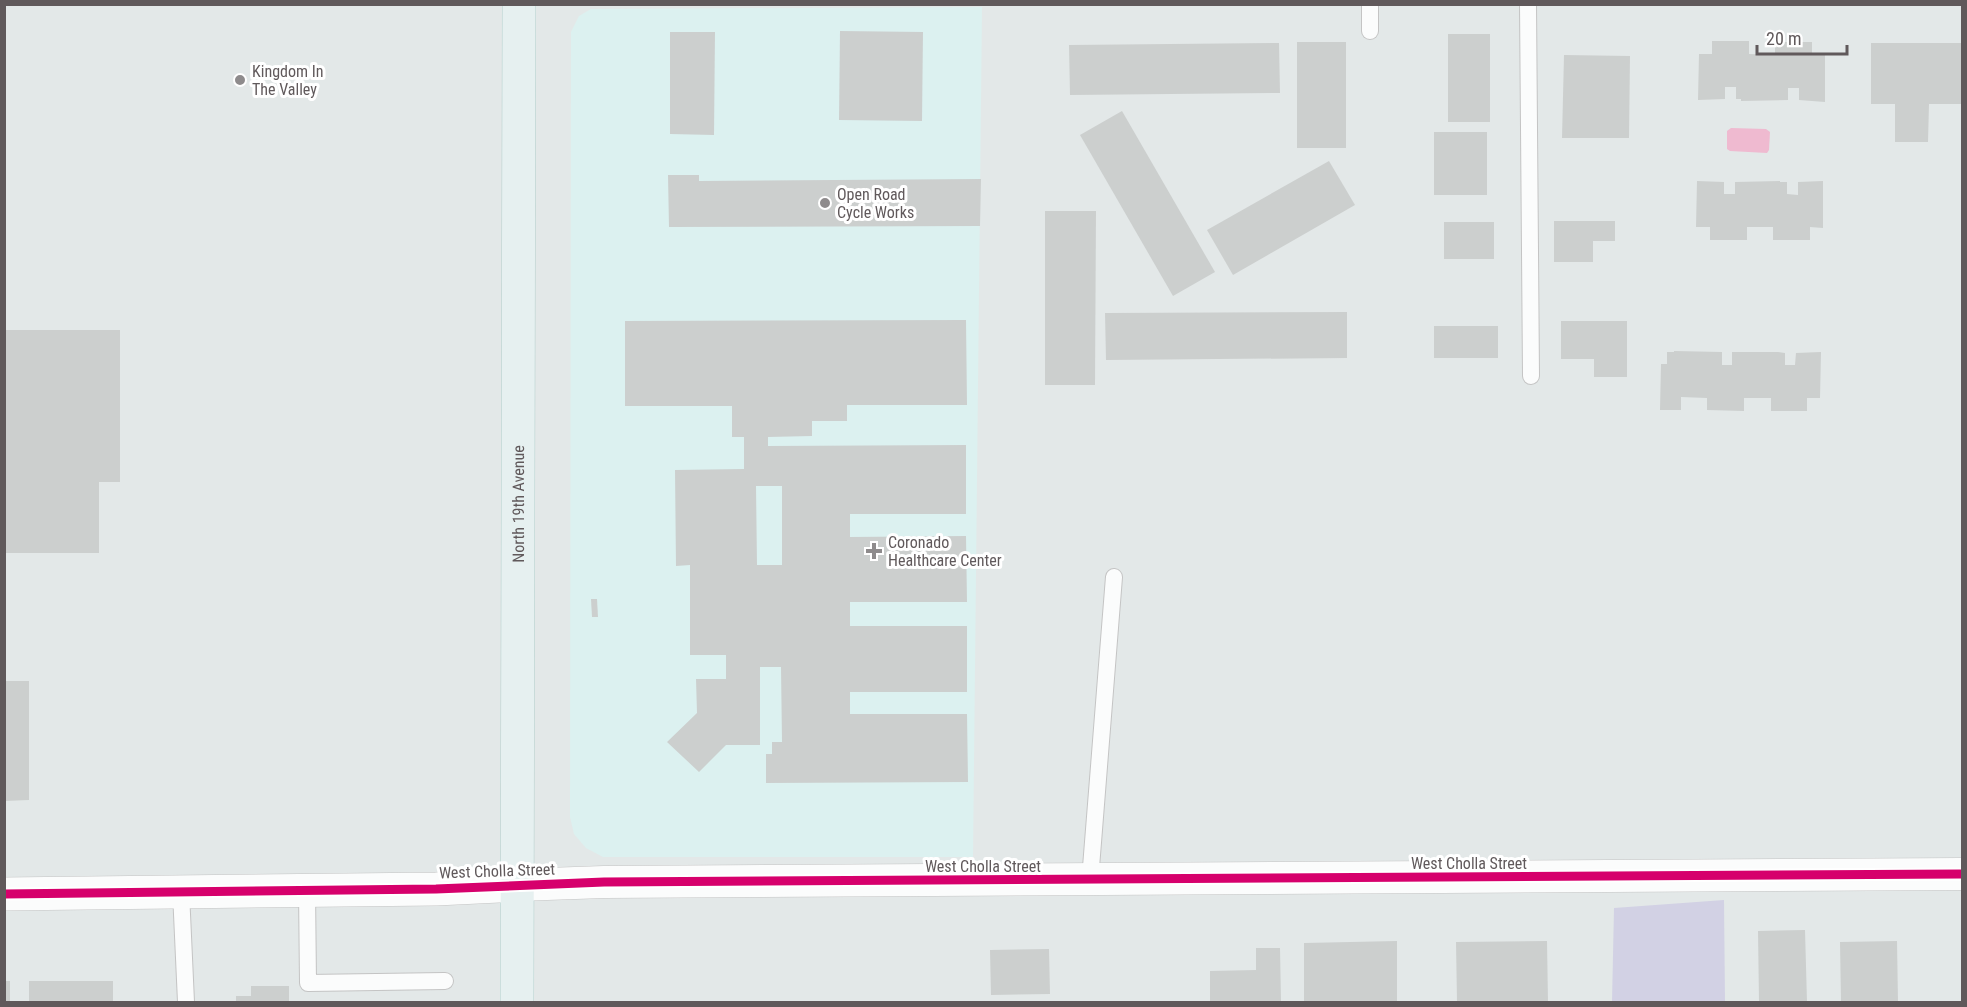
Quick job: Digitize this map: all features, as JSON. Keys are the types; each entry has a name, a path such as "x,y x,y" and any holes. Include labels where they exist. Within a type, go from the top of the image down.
{"main road":[{"name":"North 19th Avenue","path":"517,1002 519,4"}],"street":[{"name":"West Cholla Street","path":"4,894 436,889 604,882 1962,874"}],"lane":[{"path":"1370,4 1370,31"},
{"path":"1528,4 1531,376"},
{"path":"1090,880 1114,577"},
{"path":"307,890 308,983 445,981"},
{"path":"181,892 186,1002"}],"shaded area":[{"path":"982,7 973,857 603,857 586,848 574,834 570,817 571,32 579,16 591,9"},
{"path":"1731,128 1766,129 1770,132 1769,150 1767,153 1730,151 1727,149 1727,131"},
{"path":"1724,900 1725,1002 1612,1002 1614,908"}],"building":[{"path":"840,31 923,32 922,121 839,120"},
{"path":"670,32 715,32 714,135 670,134"},
{"path":"1448,34 1490,34 1490,122 1448,122"},
{"path":"1712,41 1749,41 1749,54 1775,55 1775,42 1812,42 1812,55 1825,55 1825,102 1799,100 1799,88 1788,88 1788,100 1741,101 1741,99 1736,99 1736,87 1725,87 1725,99 1698,100 1699,54 1712,54"},
{"path":"1297,42 1346,42 1346,148 1297,148"},
{"path":"1279,43 1280,93 1070,95 1069,45"},
{"path":"1871,43 1962,43 1962,104 1929,104 1928,142 1895,142 1895,104 1871,104"},
{"path":"1564,55 1630,56 1629,138 1562,138"},
{"path":"1122,111 1215,272 1173,296 1080,135"},
{"path":"1434,132 1487,132 1487,195 1434,195"},
{"path":"1329,161 1355,205 1233,275 1207,230"},
{"name":"Open Road Cycle Works","path":"668,175 699,175 699,181 981,179 980,226 669,227"},
{"path":"1697,181 1724,182 1724,194 1735,194 1735,182 1780,181 1787,182 1787,194 1798,195 1798,182 1823,181 1823,228 1810,227 1810,240 1773,240 1773,227 1747,227 1747,240 1710,240 1710,227 1696,227"},
{"path":"1045,211 1096,211 1095,385 1045,385"},
{"path":"1554,221 1615,221 1615,241 1593,241 1593,262 1554,262"},
{"path":"1444,222 1494,222 1494,259 1444,259"},
{"path":"1347,312 1347,358 1106,360 1105,313"},
{"name":"Coronado Healthcare Center","path":"966,320 967,405 847,405 847,421 812,421 812,436 768,437 768,446 966,445 966,514 850,514 850,537 966,536 967,602 850,602 850,626 967,626 967,692 850,692 850,714 967,714 968,782 766,783 766,754 772,754 772,742 782,742 781,667 760,667 760,745 726,745 699,772 667,742 697,713 696,679 726,679 726,655 690,655 690,565 676,566 675,470 744,469 744,437 732,437 732,406 625,406 625,321","holes":["756,486 782,486 782,565 757,565"]},
{"path":"1561,321 1627,321 1627,377 1594,377 1594,359 1561,359"},
{"path":"1434,326 1498,326 1498,358 1434,358"},
{"path":"4,330 120,330 120,482 99,482 99,553 4,553"},
{"path":"1667,352 1722,352 1722,365 1732,365 1732,352 1785,353 1785,365 1795,365 1796,353 1821,352 1820,398 1807,398 1807,411 1771,411 1771,398 1744,398 1744,411 1707,410 1707,398 1681,397 1681,410 1660,410 1661,364 1667,364"},
{"path":"591,599 597,599 598,617 592,617"},
{"path":"4,681 29,681 29,800 4,801"},
{"path":"1805,930 1807,1002 1759,1002 1758,931"},
{"path":"1397,941 1397,1002 1304,1002 1304,943"},
{"path":"1547,941 1548,1002 1457,1002 1456,942"},
{"path":"1897,941 1898,1002 1841,1002 1840,942"},
{"path":"1256,948 1280,948 1281,1002 1210,1002 1210,971 1256,970"},
{"path":"1049,949 1050,994 991,995 990,950"},
{"path":"4,981 10,981 10,1002 4,1002"},
{"path":"29,981 113,981 113,1002 29,1002"},
{"path":"251,986 289,986 289,1002 236,1002 236,996 251,996"}],"cycle path":[{"path":"4,894 436,889 604,882 1962,874"}],"place":[{"name":"Kingdom In The Valley","path":"240,80"},
{"name":"Open Road Cycle Works","path":"825,203"},
{"name":"Coronado Healthcare Center","path":"874,551"}]}
